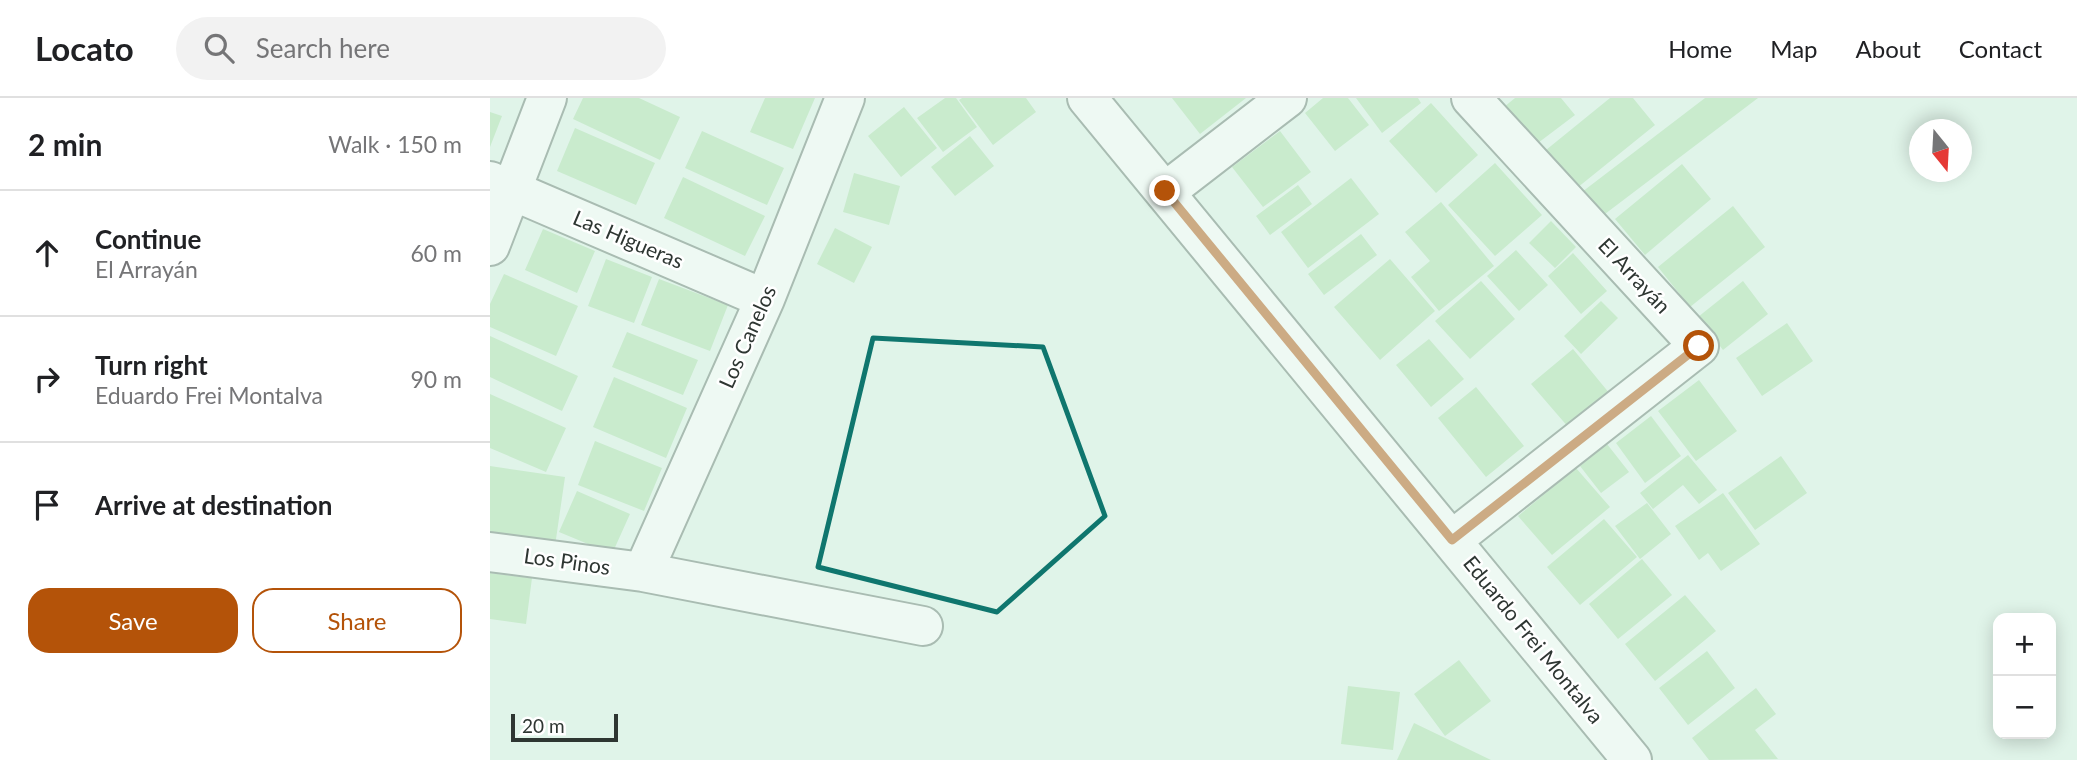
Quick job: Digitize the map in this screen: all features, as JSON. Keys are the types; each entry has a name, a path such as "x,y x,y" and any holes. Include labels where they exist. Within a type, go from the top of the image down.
{"street":[{"path":"490,246 501,186 547,98"},
{"name":"Los Canelos","path":"643,572 765,299 845,98"},
{"name":"Eduardo Frei Montalva","path":"1087,98 1632,760"},
{"path":"1165,191 1287,98"},
{"name":"El Arrayán","path":"1452,540 1699,346 1471,98"},
{"name":"Las Higueras","path":"501,186 765,299"},
{"name":"Los Pinos","path":"490,552 643,572 923,626"}],"highlighted area":[{"path":"873,338 1043,347 1105,516 997,612 818,567"}],"building":[{"path":"583,98 639,98 680,117 660,160 573,119"},
{"path":"765,98 815,98 793,149 750,132"},
{"path":"945,98 956,98 977,127 943,152 917,118"},
{"path":"1026,98 1036,112 993,145 959,100"},
{"path":"1172,98 1246,98 1200,134"},
{"path":"1323,98 1348,98 1369,125 1335,151 1305,113"},
{"path":"1356,98 1418,98 1421,103 1382,133"},
{"path":"1515,98 1561,98 1575,115 1534,146 1504,107"},
{"path":"1610,98 1633,98 1655,125 1577,188 1546,150"},
{"path":"1705,98 1758,98 1601,217 1582,192"},
{"path":"1431,103 1478,155 1436,193 1389,141"},
{"path":"904,107 937,148 901,177 868,136"},
{"path":"490,112 502,116 490,147"},
{"path":"575,128 655,163 636,205 557,171"},
{"path":"702,131 784,168 767,205 685,168"},
{"path":"1280,131 1311,172 1263,207 1232,167"},
{"path":"970,136 994,166 955,196 931,167"},
{"path":"1495,163 1542,215 1495,256 1448,205"},
{"path":"1682,164 1711,199 1645,255 1615,219"},
{"path":"854,173 900,186 889,225 843,212"},
{"path":"683,177 765,216 745,256 664,218"},
{"path":"1351,178 1379,214 1308,268 1281,232"},
{"path":"1298,185 1312,204 1270,235 1256,216"},
{"path":"1441,202 1494,266 1439,311 1411,277 1430,261 1405,232"},
{"path":"1733,206 1765,247 1690,307 1658,267"},
{"path":"1551,221 1576,247 1555,268 1529,243"},
{"path":"835,228 872,247 854,283 817,264"},
{"path":"543,229 595,251 577,293 525,270"},
{"path":"1361,234 1377,255 1324,295 1308,274"},
{"path":"1516,250 1548,285 1519,311 1487,276"},
{"path":"1573,253 1607,291 1581,314 1548,276"},
{"path":"606,259 652,277 634,323 588,306"},
{"path":"1390,259 1435,311 1380,360 1334,307"},
{"path":"504,274 578,306 556,356 490,327 490,304"},
{"path":"659,279 728,305 710,351 641,325"},
{"path":"1481,281 1515,319 1470,359 1435,321"},
{"path":"1743,281 1768,314 1723,350 1698,317"},
{"path":"1601,301 1618,318 1581,354 1564,336"},
{"path":"1787,323 1813,361 1762,396 1736,358"},
{"path":"627,332 698,360 683,395 612,367"},
{"path":"490,336 578,376 562,411 490,377"},
{"path":"1429,339 1464,379 1431,407 1396,365"},
{"path":"1573,349 1610,394 1569,428 1531,384"},
{"path":"614,377 687,408 666,458 593,427"},
{"path":"1699,380 1737,431 1696,461 1658,411"},
{"path":"1476,387 1524,446 1486,477 1438,418"},
{"path":"490,394 566,428 546,472 490,448"},
{"path":"1651,416 1681,456 1645,483 1616,443"},
{"path":"595,441 662,468 644,511 578,485"},
{"path":"1607,444 1629,472 1601,493 1580,466"},
{"path":"1688,455 1717,490 1699,504 1683,485 1653,509 1640,493"},
{"path":"1781,456 1807,493 1755,530 1728,493"},
{"path":"490,466 565,477 555,546 490,536"},
{"path":"1576,468 1610,507 1552,555 1518,516"},
{"path":"577,491 630,514 612,554 559,532"},
{"path":"1723,493 1760,544 1721,571 1708,553 1699,560 1675,526"},
{"path":"1647,503 1671,534 1640,559 1615,526"},
{"path":"1604,519 1637,557 1580,605 1547,567"},
{"path":"1642,559 1672,595 1618,639 1589,604"},
{"path":"490,573 532,578 526,624 490,619"},
{"path":"1685,595 1716,631 1655,681 1625,644"},
{"path":"1707,651 1735,688 1688,725 1659,688"},
{"path":"1459,660 1491,701 1445,736 1414,694"},
{"path":"1348,686 1400,692 1393,750 1341,744"},
{"path":"1756,688 1776,714 1755,730 1778,759 1709,760 1692,738"},
{"path":"1414,723 1491,760 1397,760"}],"route":[{"path":"1165,191 1452,540 1699,346"}]}
